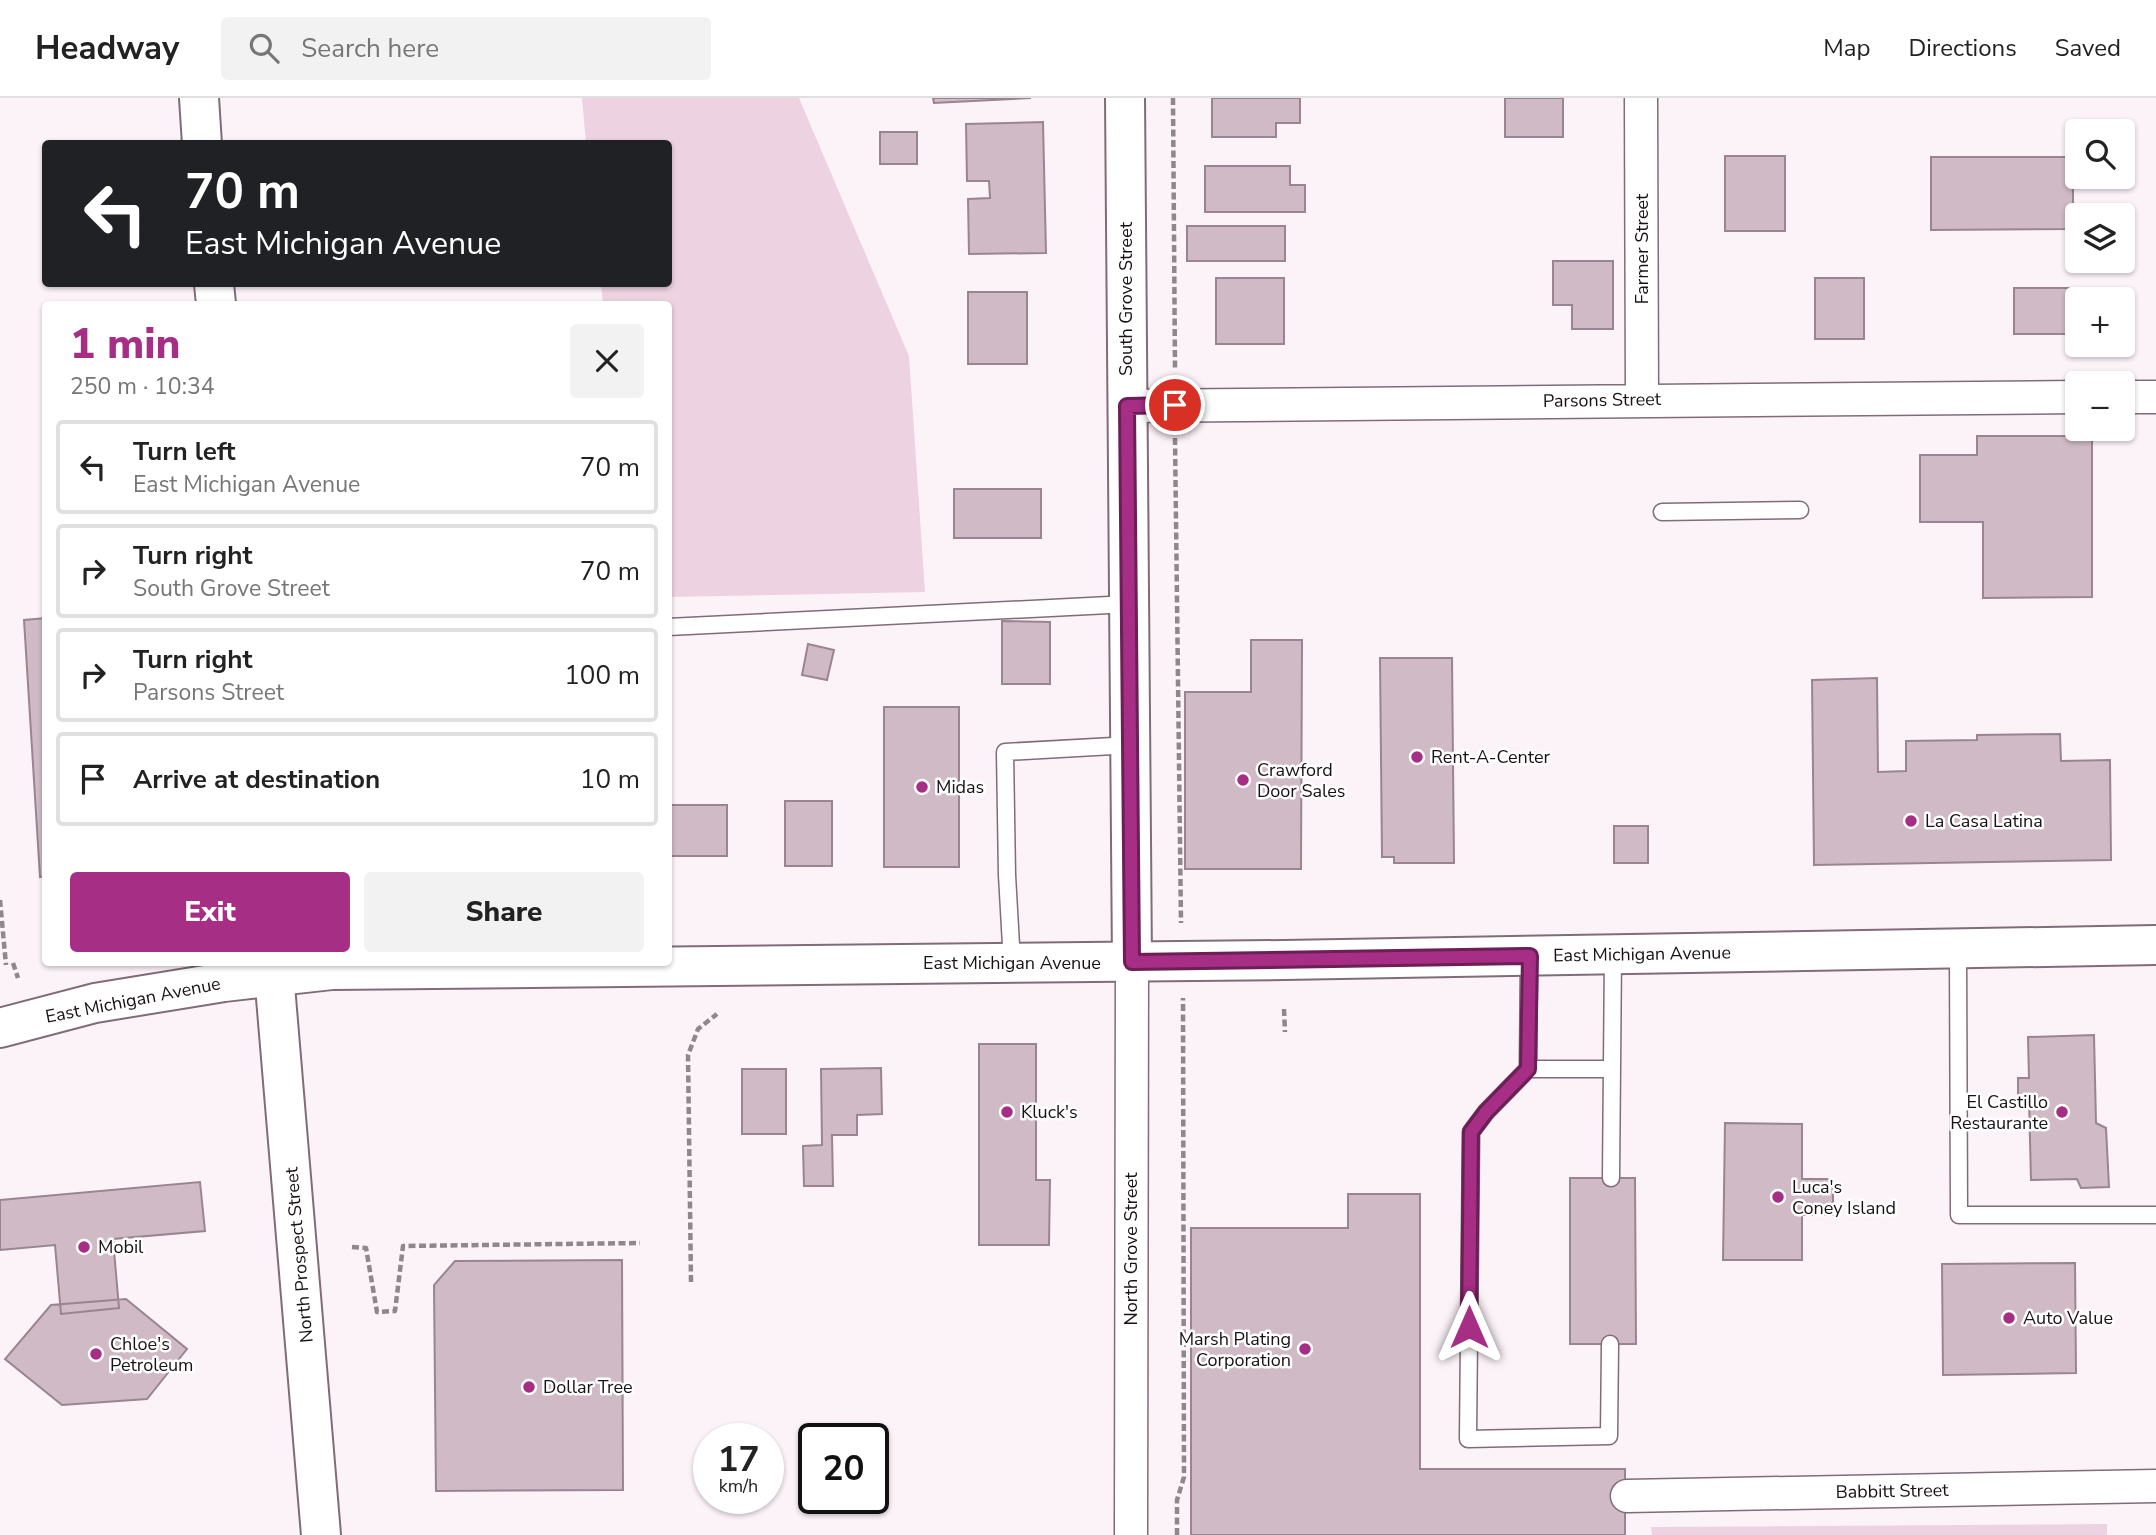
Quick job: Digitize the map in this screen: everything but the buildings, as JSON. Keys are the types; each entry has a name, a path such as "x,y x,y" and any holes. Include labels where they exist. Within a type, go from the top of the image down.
{"main road":[{"path":"199,98 202,140"},
{"name":"South Grove Street","path":"1125,98 1132,962"},
{"name":"East Michigan Avenue","path":"0,1028 95,1003 274,969 1132,962 2156,945"},
{"name":"North Prospect Street","path":"274,969 321,1535"}],"street":[{"name":"Farmer Street","path":"1641,98 1642,400"},
{"name":"Parsons Street","path":"1127,406 2065,397"},
{"path":"2135,397 2156,397"},
{"name":"North Grove Street","path":"1131,1535 1132,962"},
{"name":"Babbitt Street","path":"1627,1496 2156,1486"}],"lane":[{"path":"1662,512 1800,510"},
{"path":"672,627 1129,604"},
{"path":"1012,963 1007,876 1005,752 1131,745"},
{"path":"1958,949 1959,1215 2156,1215"},
{"path":"1611,1178 1614,954"},
{"path":"1530,956 1528,1069 1486,1112 1471,1132 1468,1439 1609,1436 1610,1344"},
{"path":"1528,1069 1612,1069"}],"path":[{"path":"1173,98 1175,383"},
{"path":"0,900 6,965"},
{"path":"13,963 18,978"},
{"path":"1284,1009 1285,1032"},
{"path":"691,1282 688,1055 698,1029 717,1014"},
{"path":"352,1247 366,1248 377,1312 395,1311 403,1246 640,1243"}],"shaded area":[{"path":"582,98 799,98 909,356 925,592 672,597 672,301 603,301 601,287 672,287 672,140 586,140"},
{"path":"2107,1524 2107,1535 1652,1535 1651,1527"}],"place":[{"name":"Rent-A-Center","path":"1417,757"},
{"name":"Crawford Door Sales","path":"1243,780"},
{"name":"Midas","path":"922,787"},
{"name":"La Casa Latina","path":"1911,821"},
{"name":"Kluck's","path":"1007,1112"},
{"name":"El Castillo Restaurante","path":"2062,1112"},
{"name":"Luca's Coney Island","path":"1778,1197"},
{"name":"Mobil","path":"84,1247"},
{"name":"Auto Value","path":"2009,1318"},
{"name":"Marsh Plating Corporation","path":"1305,1349"},
{"name":"Chloe's Petroleum","path":"96,1354"},
{"name":"Dollar Tree","path":"529,1387"}],"route":[{"path":"1175,405 1127,406 1132,962 1530,956 1528,1069 1486,1112 1471,1132 1469,1327"}]}
